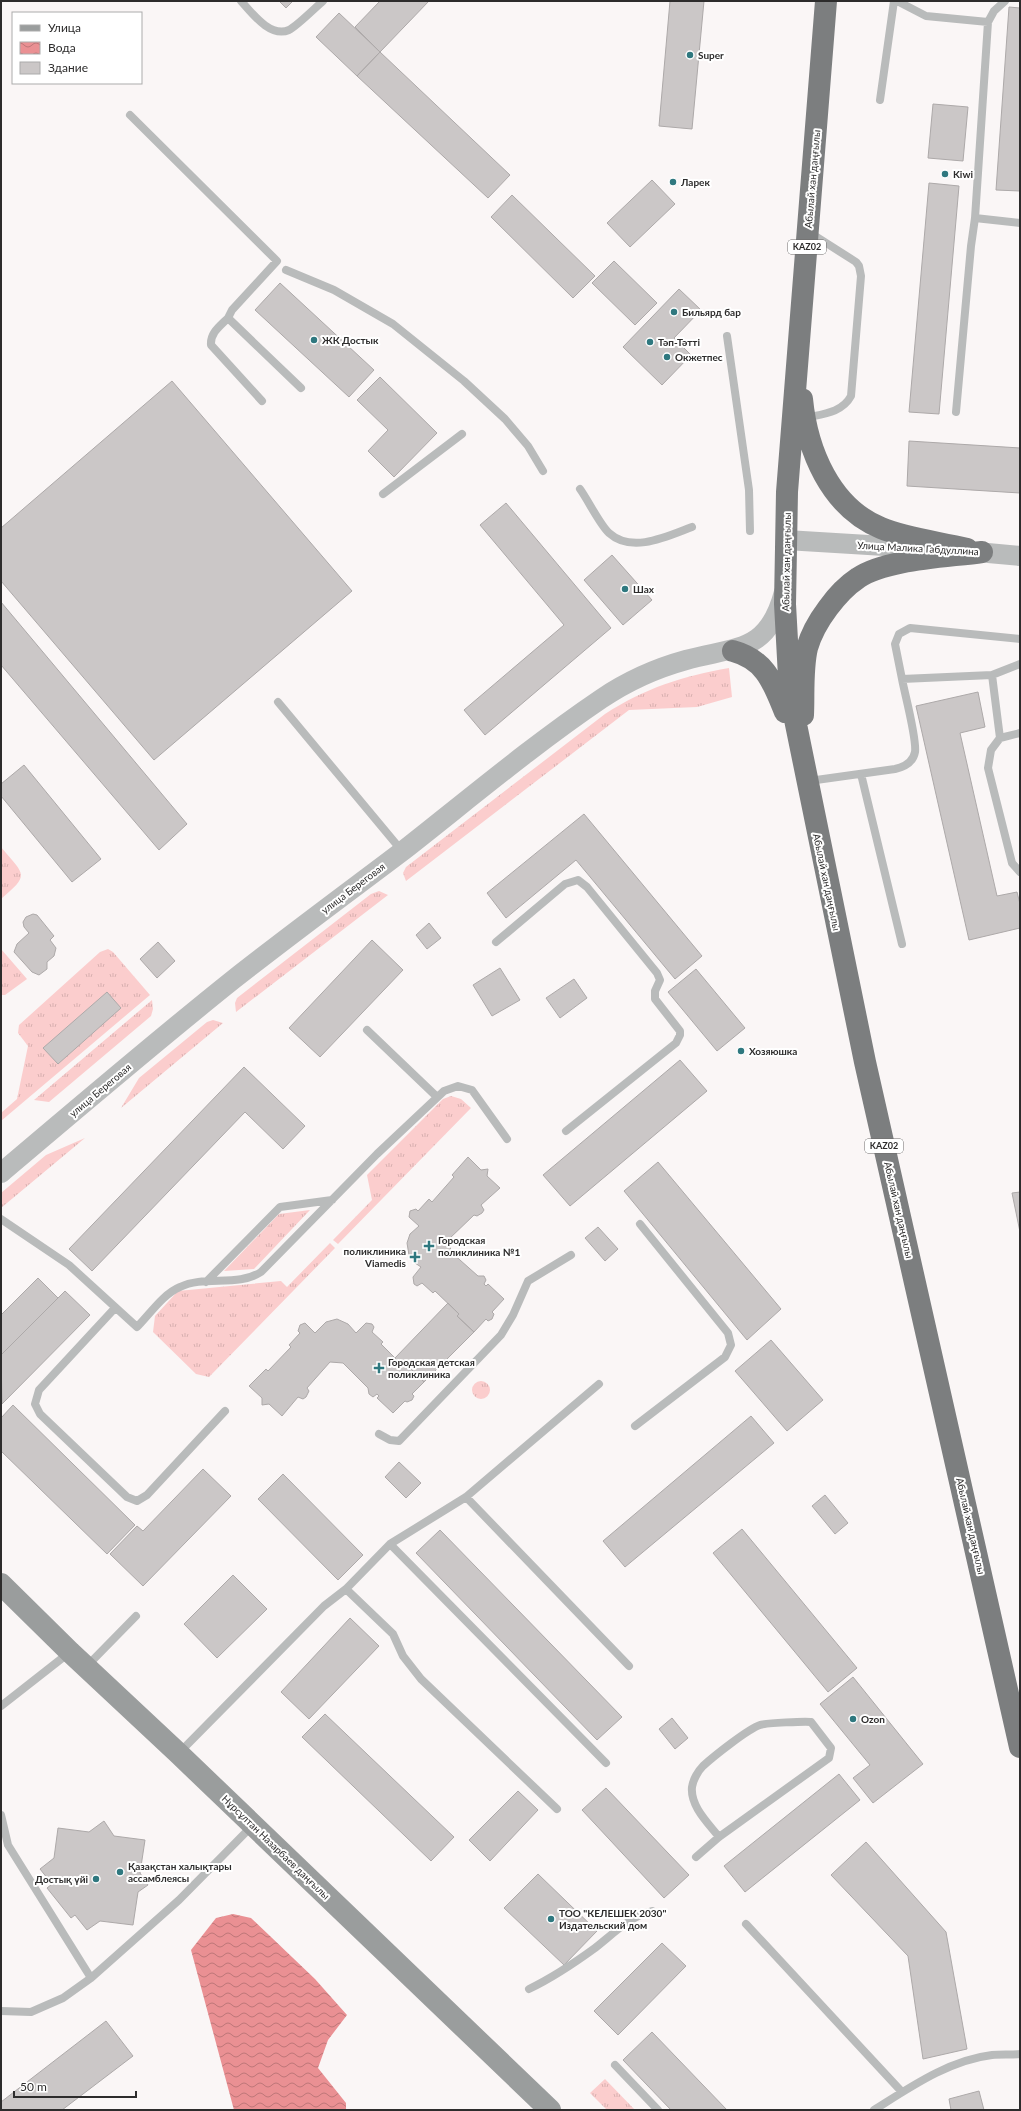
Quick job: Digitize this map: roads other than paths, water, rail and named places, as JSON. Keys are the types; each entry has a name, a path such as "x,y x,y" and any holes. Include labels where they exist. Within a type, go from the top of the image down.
{"highway":[{"name":"Абылай хан даңғылы","path":"826,1 798,353 799,420 787,492 786,637 790,695 806,781 865,1062 1020,1747"},
{"path":"799,420 830,485 840,499 866,520 896,533 982,552"},
{"path":"802,758 807,649 820,618 834,600 858,578 883,568 982,552"},
{"path":"733,651 754,659 767,674 784,709 802,758"}],"main road":[{"name":"Нұрсұлтан Назарбаев даңғылы","path":"1,1584 70,1652 178,1753 550,2110"}],"street":[{"name":"Улица Малика Габдуллина","path":"786,540 982,552 1020,556"},
{"name":"улица Береговая","path":"1,1173 234,980 602,699 632,681 662,668 686,660 733,651 761,635 770,625 776,614 786,584"}],"lane":[{"path":"241,1 260,22 277,31 289,30 323,1"},
{"path":"880,100 896,1 912,5 926,16 988,22"},
{"path":"956,412 970,246 975,218 988,22 994,10 1004,1"},
{"path":"130,115 277,261 232,310 228,318 210,338 211,345 262,401"},
{"path":"975,218 1020,223"},
{"path":"799,420 838,410 848,402 851,396 861,276 856,262 808,231"},
{"path":"286,270 334,290 393,324 464,381 505,419 528,446 543,471"},
{"path":"228,318 301,388"},
{"path":"727,336 749,490 750,531"},
{"path":"383,494 462,434"},
{"path":"580,489 609,533 620,539 639,544 661,539 692,527"},
{"path":"806,781 904,767 911,760 915,745 895,644 899,634 910,628 1020,639"},
{"path":"902,679 992,675 1020,664"},
{"path":"992,675 1000,738"},
{"path":"278,702 402,851"},
{"path":"1020,733 1000,738 991,750 988,768 1012,863 1020,872"},
{"path":"860,774 902,944"},
{"path":"496,942 565,884 578,880 587,887 657,973 660,980 655,991 655,999 680,1031 680,1035 676,1043 566,1131"},
{"path":"368,1030 436,1096"},
{"path":"1,1219 69,1265 137,1327 174,1290 185,1284 256,1275 266,1268 436,1096 451,1087 466,1087 472,1090 507,1139"},
{"path":"206,1282 280,1207 332,1200"},
{"path":"635,1426 725,1357 731,1345 728,1333 640,1224"},
{"path":"379,1434 390,1440 400,1441 501,1335 513,1315 528,1281 571,1256"},
{"path":"115,1308 39,1390 35,1404 40,1414 127,1497 137,1500 147,1495 226,1410"},
{"path":"178,1753 324,1606 346,1589 390,1544 466,1497 599,1384"},
{"path":"466,1497 629,1666"},
{"path":"390,1544 606,1763"},
{"path":"346,1589 393,1634 407,1662 421,1679 556,1809"},
{"path":"87,1667 136,1616"},
{"path":"1,1706 70,1652"},
{"path":"696,1857 719,1837 829,1758 831,1748 811,1722 804,1720 786,1724 761,1725 703,1766 695,1777 692,1788 694,1799 697,1809 719,1837"},
{"path":"1,1815 8,1845 91,1978"},
{"path":"1,2012 31,2012 63,1998 91,1978 179,1900 253,1825"},
{"path":"529,1989 557,1976 624,1924 642,1914 652,1911"},
{"path":"746,1924 902,2092"},
{"path":"874,2110 902,2092 935,2074 962,2064 991,2056 1020,2054"},
{"path":"615,2065 658,2110"}],"water":[{"path":"233,1914 251,1918 315,1979 347,2015 328,2040 318,2068 346,2103 346,2110 234,2110 191,1950 216,1918"}],"place":[{"name":"Super","path":"690,55"},
{"name":"Kiwi","path":"945,174"},
{"name":"Ларек","path":"673,182"},
{"name":"Бильярд бар","path":"674,312"},
{"name":"ЖК Достык","path":"314,340"},
{"name":"Тәп-Тәтті","path":"650,342"},
{"name":"Окжетпес","path":"667,357"},
{"name":"Шах","path":"625,589"},
{"name":"Хозяюшка","path":"741,1051"},
{"name":"Городская поликлиника №1","path":"429,1246"},
{"name":"поликлиника Viamedis","path":"415,1257"},
{"name":"Городская детская поликлиника","path":"379,1368"},
{"name":"Ozon","path":"853,1719"},
{"name":"Қазақстан халықтары ассамблеясы","path":"120,1872"},
{"name":"Достық үйі","path":"96,1879"},
{"name":"ТОО \"КЕЛЕШЕК 2030\" Издательский дом","path":"551,1919"}]}
